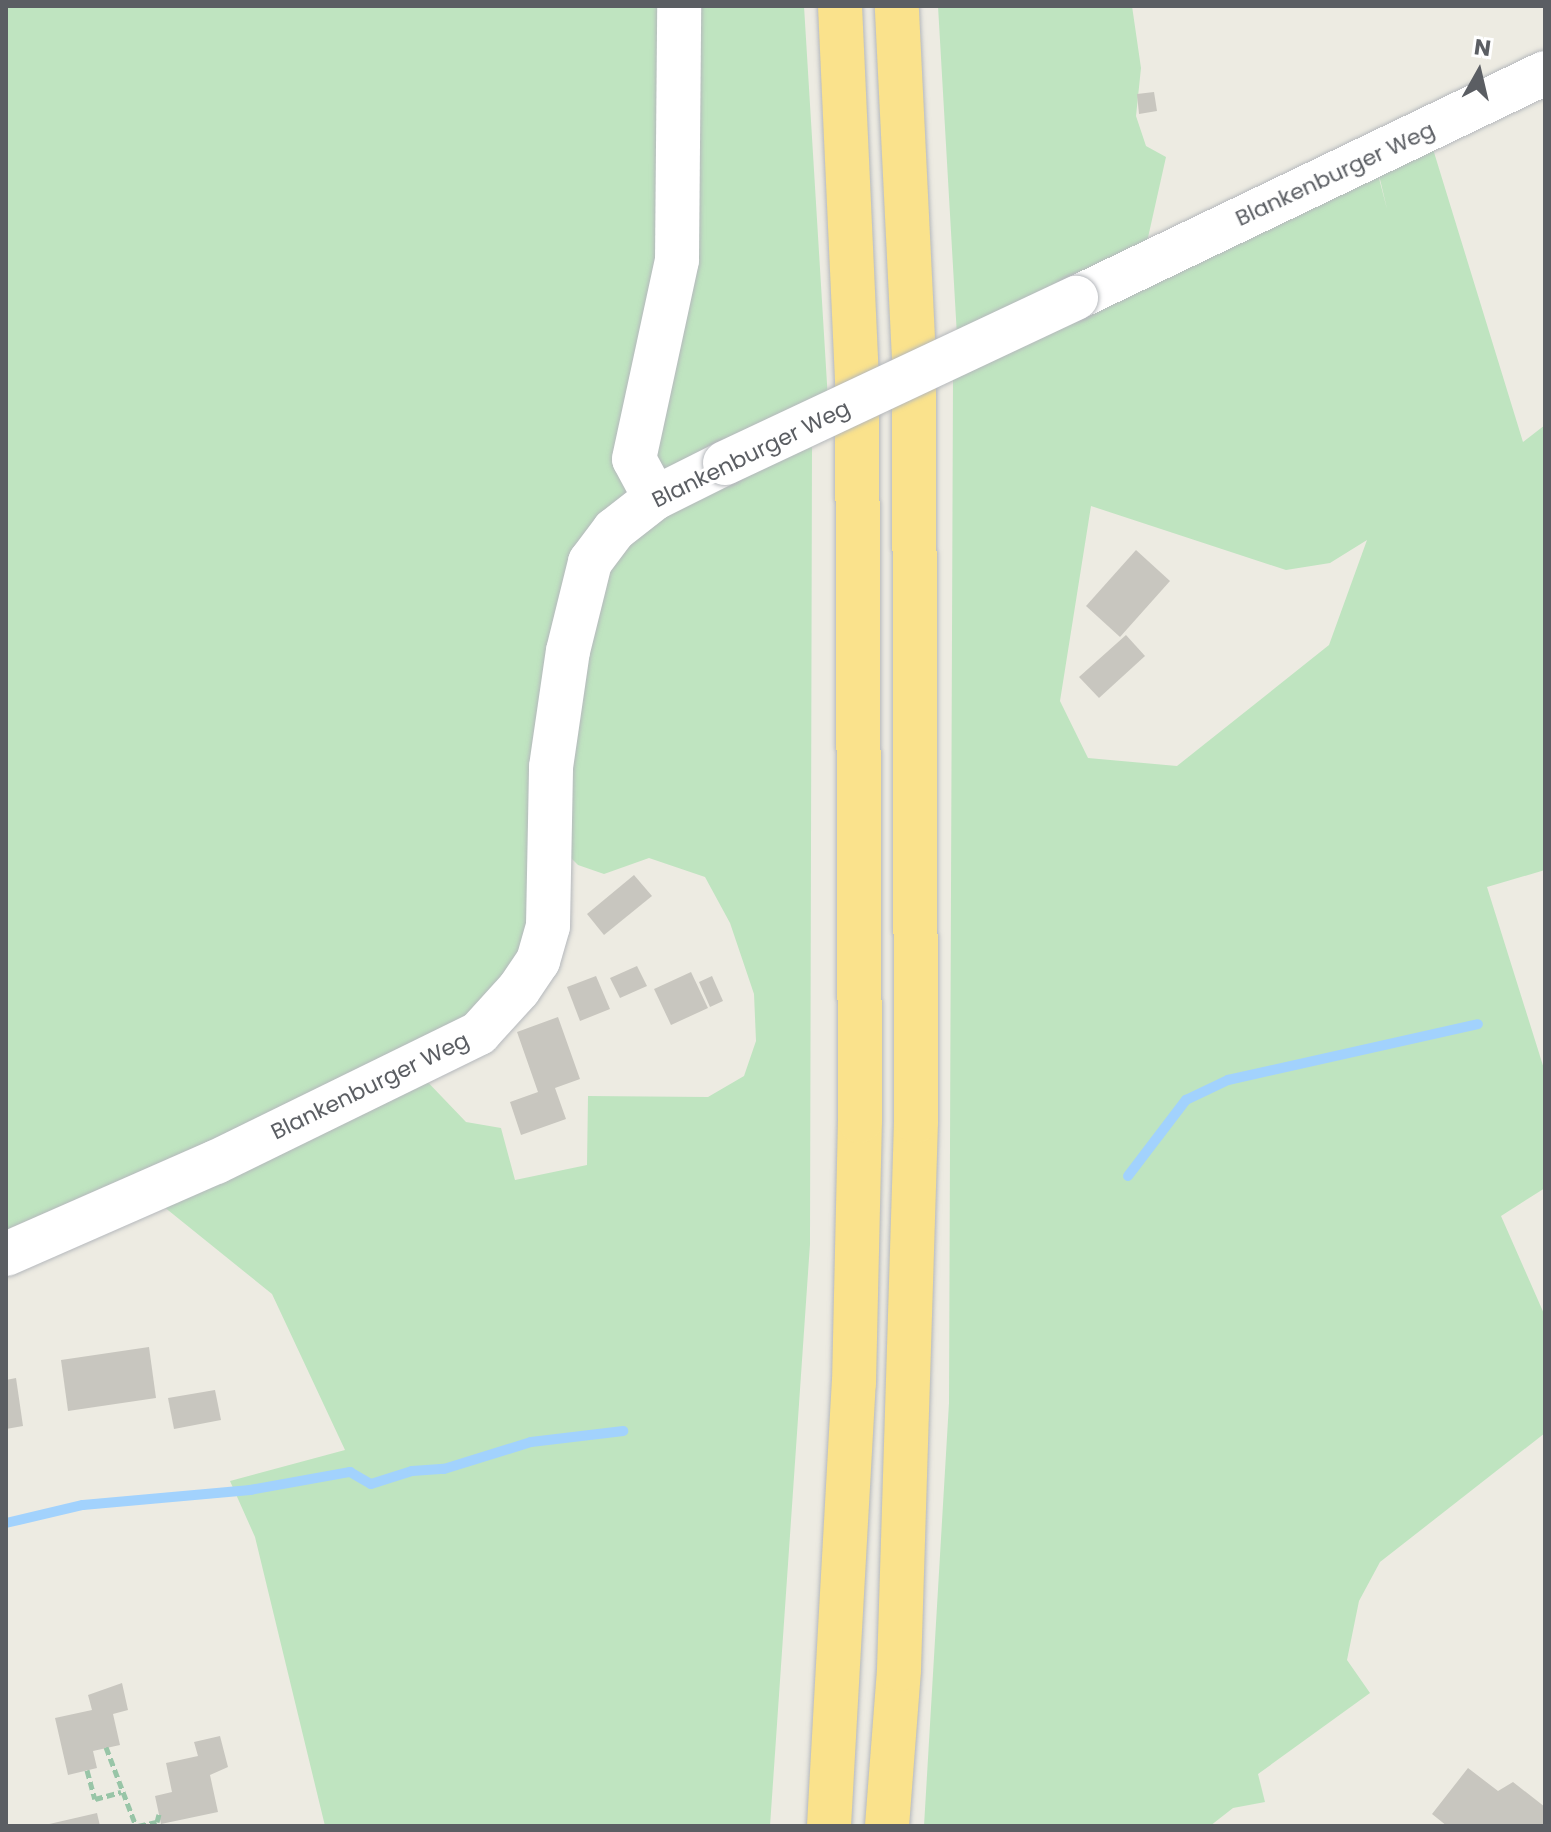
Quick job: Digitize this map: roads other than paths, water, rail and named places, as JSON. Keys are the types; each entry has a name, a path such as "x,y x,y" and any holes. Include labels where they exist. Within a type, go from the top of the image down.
{"highway":[{"path":"829,1826 854,1398 860,1121 857,380 840,6"},
{"path":"887,1826 899,1669 916,1121 914,359 897,6"}],"street":[{"path":"655,498 634,459 677,260 679,6"},
{"name":"Blankenburger Weg","path":"6,1254 216,1162 479,1033 519,989 538,961 548,926 551,767 568,651 590,562 614,530 655,498 1545,73"}],"waterway":[{"path":"1128,1176 1186,1100 1228,1080 1478,1024"},
{"path":"6,1523 83,1505 250,1490 350,1472 371,1484 412,1471 444,1469 531,1442 623,1431"}]}
